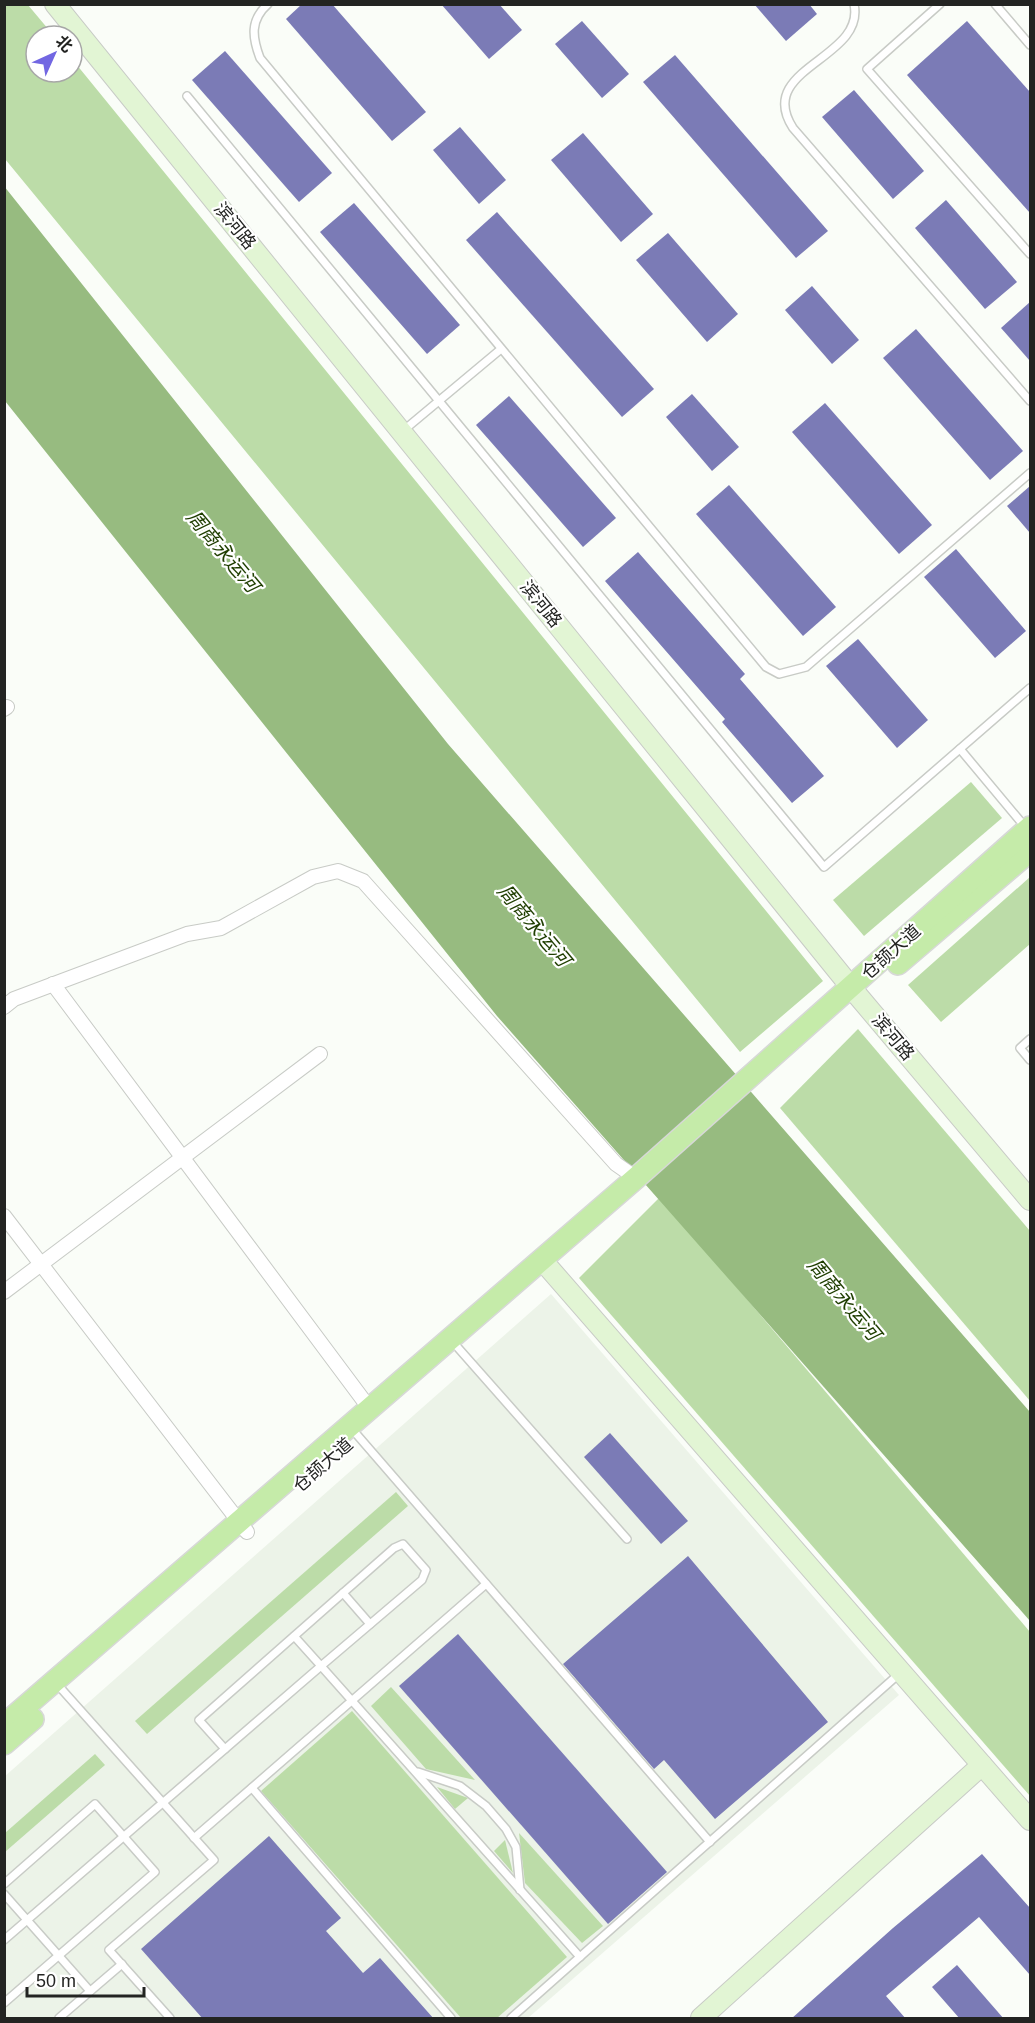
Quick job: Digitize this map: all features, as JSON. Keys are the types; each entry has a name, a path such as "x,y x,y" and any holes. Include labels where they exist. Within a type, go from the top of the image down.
{"main road":[{"name":"仓颉大道","path":"4,1744 59,1687 855,992 1030,830"},
{"name":"仓颉大道","path":"855,992 1030,851"},
{"name":"仓颉大道","path":"353,1431 370,1409 454,1343"},
{"name":"仓颉大道","path":"4,1725 59,1687"}],"street":[{"name":"滨河路","path":"55,4 855,992 1030,1200"},
{"path":"4,1007 14,999 187,934 221,928 313,877 338,871 363,881 616,1164 639,1182"},
{"path":"53,984 370,1409"},
{"path":"4,1292 320,1054"},
{"path":"4,1216 243,1526"},
{"path":"545,1263 1030,1820"},
{"path":"701,2019 982,1765"}],"lane":[{"path":"268,4 260,11 254,25 254,41 260,58 766,667 779,674 806,667 1030,473"},
{"path":"854,4 854,22 844,37 788,88 784,101 784,114 793,128 1030,401"},
{"path":"940,4 867,69 1030,255"},
{"path":"995,4 1030,45"},
{"path":"187,96 824,867 960,749 1029,693"},
{"path":"402,432 501,349"},
{"path":"960,749 1030,830"},
{"path":"1030,1039 1020,1048 1030,1060"},
{"path":"454,1343 627,1539"},
{"path":"353,1431 710,1842"},
{"path":"4,1940 422,1580 426,1570 403,1544 394,1548 199,1720 225,1749"},
{"path":"194,1838 486,1584"},
{"path":"344,1593 370,1624"},
{"path":"294,1636 580,1957"},
{"path":"511,2019 902,1672"},
{"path":"59,1687 214,1860 110,1950 170,2019"},
{"path":"415,1772 460,1786 486,1806 506,1828 516,1847 520,1890"},
{"path":"252,1788 451,2019"},
{"path":"4,1884 95,1804 154,1872 4,2003"},
{"path":"4,1894 90,1991"},
{"path":"59,2019 122,1964"}],"shaded area":[{"path":"4,5 28,5 44,24 24,24 24,84 84,84 84,74 823,981 740,1052 5,159"},
{"path":"971,782 1002,818 864,936 833,900"},
{"path":"1030,877 1030,944 941,1022 908,985"},
{"path":"858,1029 1030,1231 1030,1401 780,1108"},
{"path":"660,1197 1030,1632 1030,1796 579,1278"},
{"path":"551,1294 899,1695 528,2018 5,2018 4,1777"},
{"path":"396,1492 408,1506 147,1734 135,1721"},
{"path":"391,1687 475,1780 426,1769 371,1706"},
{"path":"352,1711 567,1957 497,2018 461,2018 261,1791"},
{"path":"95,1754 105,1765 5,1852 5,1833"},
{"path":"437,1787 468,1798 455,1809"},
{"path":"519,1833 603,1926 582,1943 525,1883"},
{"path":"505,1840 513,1873 494,1851"}],"water":[{"name":"周商永运河","path":"4,186 448,744 1030,1412 1030,1621 497,1016 5,401"}],"building":[{"path":"302,4 332,4 426,112 392,141 286,19"},
{"path":"441,4 499,4 522,30 489,59"},
{"path":"754,4 809,4 817,14 786,41"},
{"path":"582,21 629,74 602,98 555,44"},
{"path":"967,21 1030,92 1030,213 907,75"},
{"path":"225,51 332,173 299,202 192,80"},
{"path":"675,55 828,231 796,258 643,82"},
{"path":"854,90 924,171 893,199 822,117"},
{"path":"460,127 506,180 479,204 433,150"},
{"path":"583,133 653,214 621,242 551,160"},
{"path":"946,200 1017,282 985,309 915,228"},
{"path":"354,203 460,325 427,354 320,232"},
{"path":"497,212 654,389 622,417 466,240"},
{"path":"668,233 738,314 707,342 636,260"},
{"path":"812,286 859,340 832,364 785,310"},
{"path":"1030,302 1030,361 1001,328"},
{"path":"916,329 1023,451 990,480 883,358"},
{"path":"692,394 739,447 712,471 666,417"},
{"path":"509,396 616,518 583,547 476,425"},
{"path":"825,403 932,525 899,554 792,432"},
{"path":"729,485 836,607 803,636 696,514"},
{"path":"1030,486 1030,533 1007,506"},
{"path":"956,549 1026,631 995,658 924,577"},
{"path":"638,552 745,674 740,679 824,776 792,803 722,722 725,719 605,581"},
{"path":"858,639 928,720 897,748 826,666"},
{"path":"610,1433 688,1521 661,1544 584,1457"},
{"path":"688,1556 828,1722 715,1819 664,1760 654,1769 563,1664"},
{"path":"458,1634 667,1872 608,1924 399,1686"},
{"path":"269,1836 341,1918 326,1931 363,1973 380,1958 434,2019 203,2019 141,1949"},
{"path":"982,1854 1030,1908 1030,1975 979,1917 886,1996 906,2019 791,2019 893,1928"},
{"path":"957,1965 1004,2019 960,2019 932,1987"}]}
